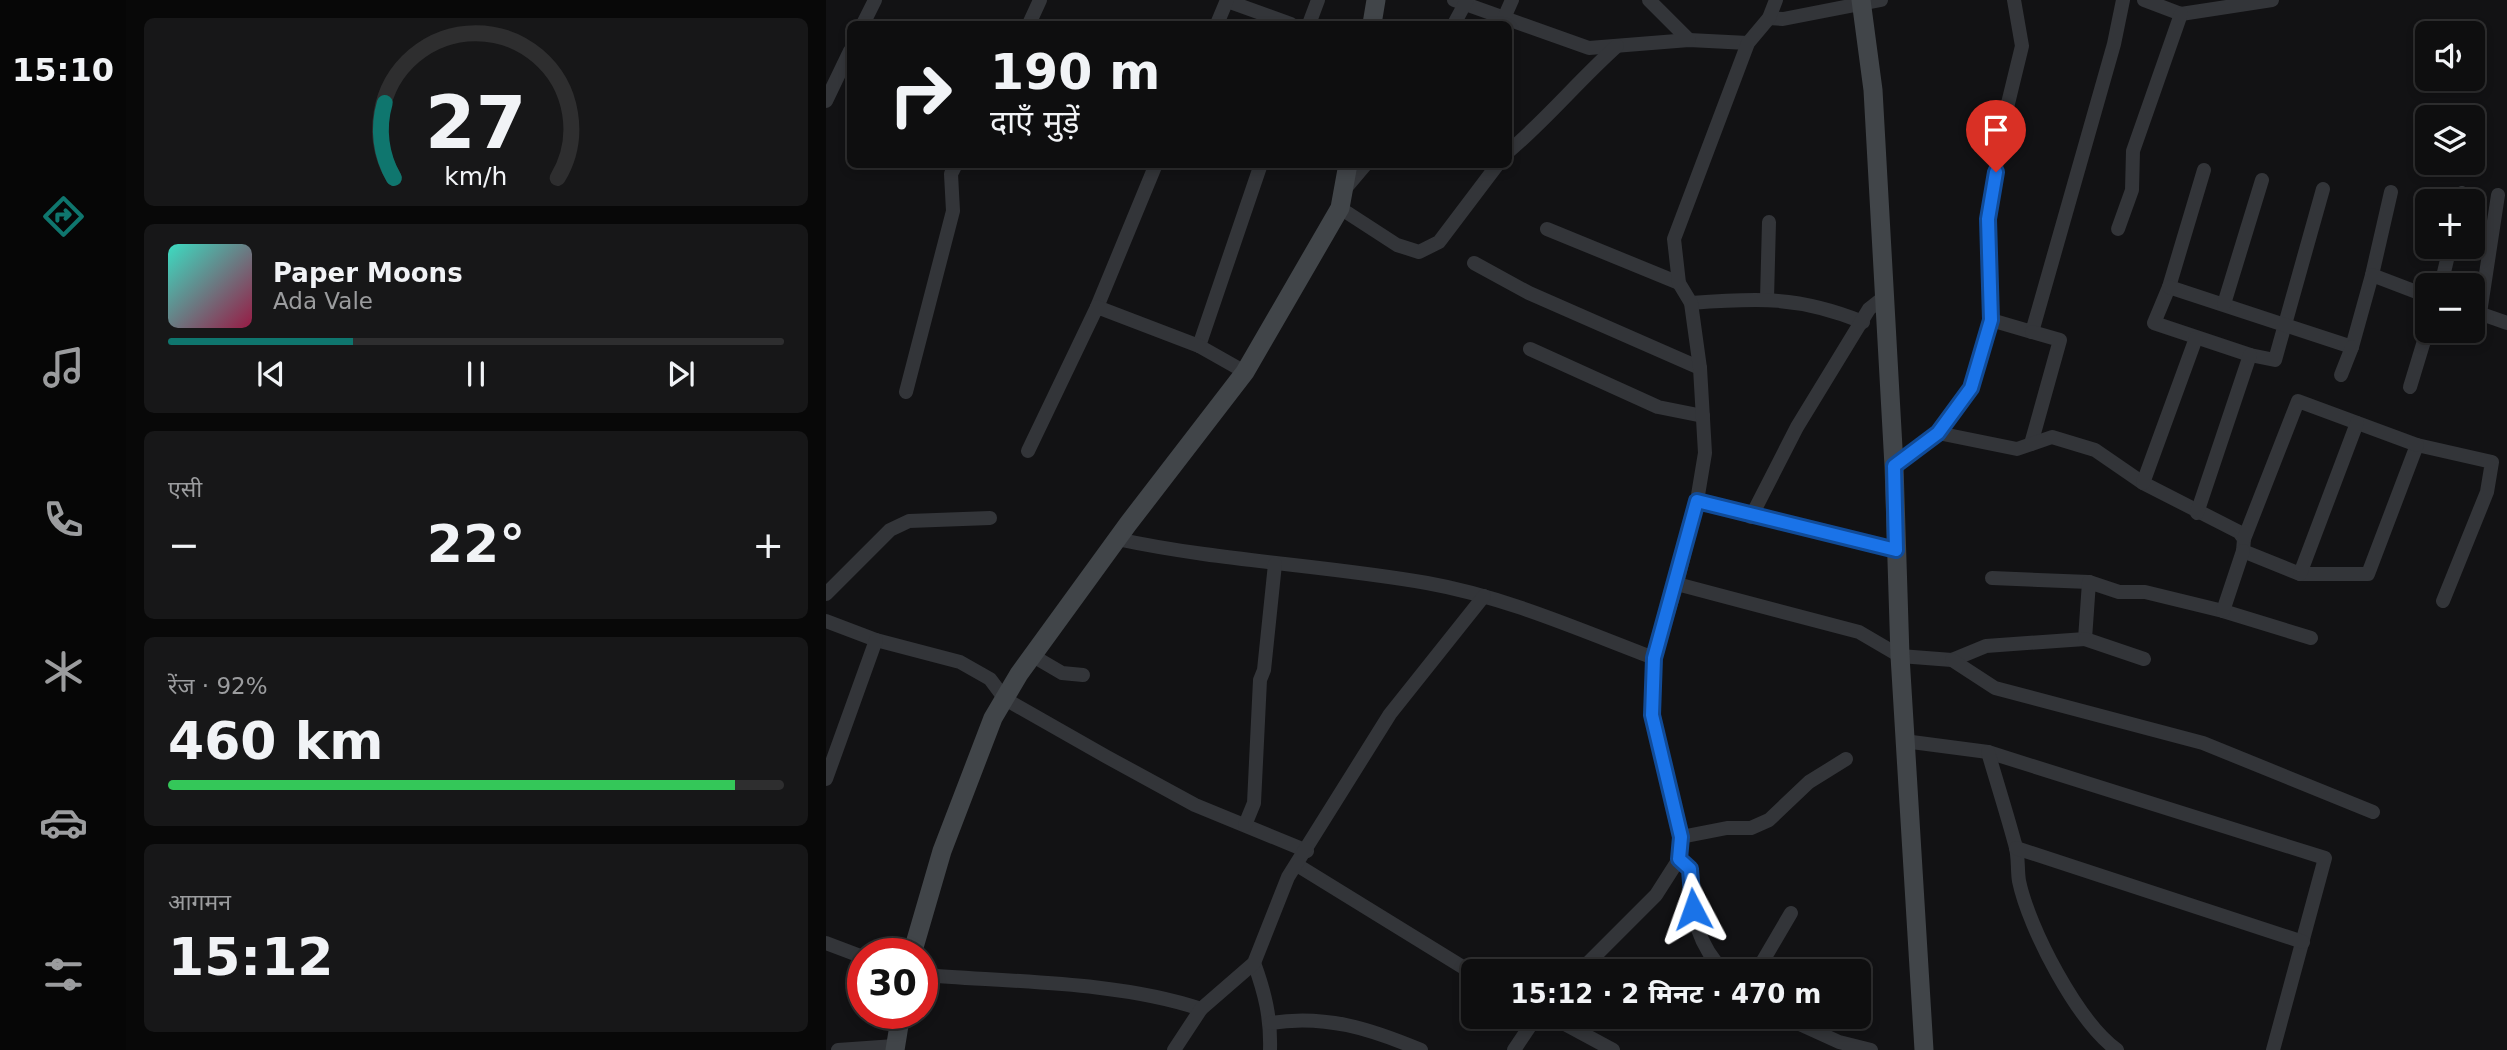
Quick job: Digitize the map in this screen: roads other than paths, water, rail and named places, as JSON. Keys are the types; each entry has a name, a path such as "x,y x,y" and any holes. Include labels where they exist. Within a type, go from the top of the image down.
{"main road":[{"path":"1372,21 1376,0"},
{"path":"1868,1 1894,466 1899,656 1924,1050"},
{"path":"917,938 942,852 988,731 1005,699 1032,656 1117,539 1245,372 1342,199 1347,168"},
{"path":"895,1048 898,1029"}],"street":[{"path":"865,21 876,0"},
{"path":"1030,21 1040,0"},
{"path":"1218,21 1227,0 1283,21"},
{"path":"1310,21 1318,0"},
{"path":"1504,18 1513,0"},
{"path":"1649,0 1689,40"},
{"path":"1592,959 1656,895 1679,859 1681,837 1652,715 1654,658 1677,584 1697,501 1705,453 1700,368 1691,303 1679,282 1674,239 1748,43 1769,18 1776,0"},
{"path":"1894,466 1938,433 1971,388 1991,320 1988,219 2004,124 2022,46 2014,0"},
{"path":"2032,332 2114,44 2123,0"},
{"path":"2144,0 2181,14 2272,0"},
{"path":"1455,21 1462,1 1589,48 1689,40 1748,43"},
{"path":"1769,18 1783,19 1868,1"},
{"path":"2118,229 2132,190 2133,151 2181,14"},
{"path":"1512,149 1542,123 1588,72 1617,46"},
{"path":"826,101 847,57"},
{"path":"906,392 953,211 951,174 954,168"},
{"path":"1028,451 1097,307 1154,168"},
{"path":"1199,346 1260,168"},
{"path":"1363,168 1342,199 1397,245 1419,252 1439,242 1495,168"},
{"path":"2204,170 2169,288 2154,323 2250,355 2275,360 2323,189"},
{"path":"2224,304 2262,180"},
{"path":"2341,375 2372,275 2391,192"},
{"path":"2483,273 2498,195"},
{"path":"1767,299 1769,222"},
{"path":"1547,229 1679,282"},
{"path":"1474,263 1529,293 1700,368"},
{"path":"2372,275 2415,291"},
{"path":"2169,288 2351,347"},
{"path":"1751,516 1797,427 1869,309 1883,298"},
{"path":"1691,303 1767,299 1805,302 1863,321"},
{"path":"1097,307 1199,346 1245,372"},
{"path":"2485,315 2507,323"},
{"path":"1991,320 2060,340 2031,444"},
{"path":"2143,483 2196,338"},
{"path":"2410,387 2423,343"},
{"path":"1530,349 1658,407 1703,416"},
{"path":"2197,513 2250,355"},
{"path":"2223,611 2243,545 2298,401 2417,445 2492,463 2487,492 2443,601"},
{"path":"2300,574 2357,423"},
{"path":"1938,433 2017,449 2052,436 2095,450 2143,483 2197,513 2239,532 2243,545 2300,574 2368,573 2417,445"},
{"path":"1697,501 1896,550"},
{"path":"826,594 890,530 909,521 990,518"},
{"path":"1117,539 1185,554 1426,583 1484,596 1532,611 1654,658"},
{"path":"1245,825 1254,803 1260,680 1264,670 1275,565"},
{"path":"1992,578 2089,583 2119,592 2145,592 2223,611 2311,638"},
{"path":"2085,639 2089,583"},
{"path":"1677,584 1859,632 1899,656 1952,660 1986,646 2085,639 2144,659"},
{"path":"1174,1050 1201,1009 1254,963 1288,877 1307,851 1390,714 1484,596"},
{"path":"826,621 876,640 960,662 989,678 1005,699 1195,805 1307,851"},
{"path":"826,779 876,640"},
{"path":"1032,656 1062,673 1083,675"},
{"path":"1952,660 1995,688 2203,743 2374,812"},
{"path":"1904,741 1987,752 2325,858 2273,1050"},
{"path":"1987,752 2016,848 2019,882 2040,940 2067,988 2103,1040 2117,1050"},
{"path":"1681,837 1727,828 1751,828 1769,820 1809,782 1846,759"},
{"path":"2016,848 2302,942"},
{"path":"1679,859 1690,869 1689,892 1696,927 1713,959"},
{"path":"1297,865 1461,966"},
{"path":"1764,959 1791,913"},
{"path":"826,943 847,951"},
{"path":"1254,963 1265,995 1270,1023 1270,1050"},
{"path":"938,976 1075,987 1172,999 1201,1009"},
{"path":"1270,1023 1328,1021 1367,1028 1421,1050"},
{"path":"1514,1050 1528,1029"},
{"path":"1574,1029 1613,1050"},
{"path":"1810,1029 1839,1042 1871,1050"},
{"path":"838,1050 895,1048"}]}
